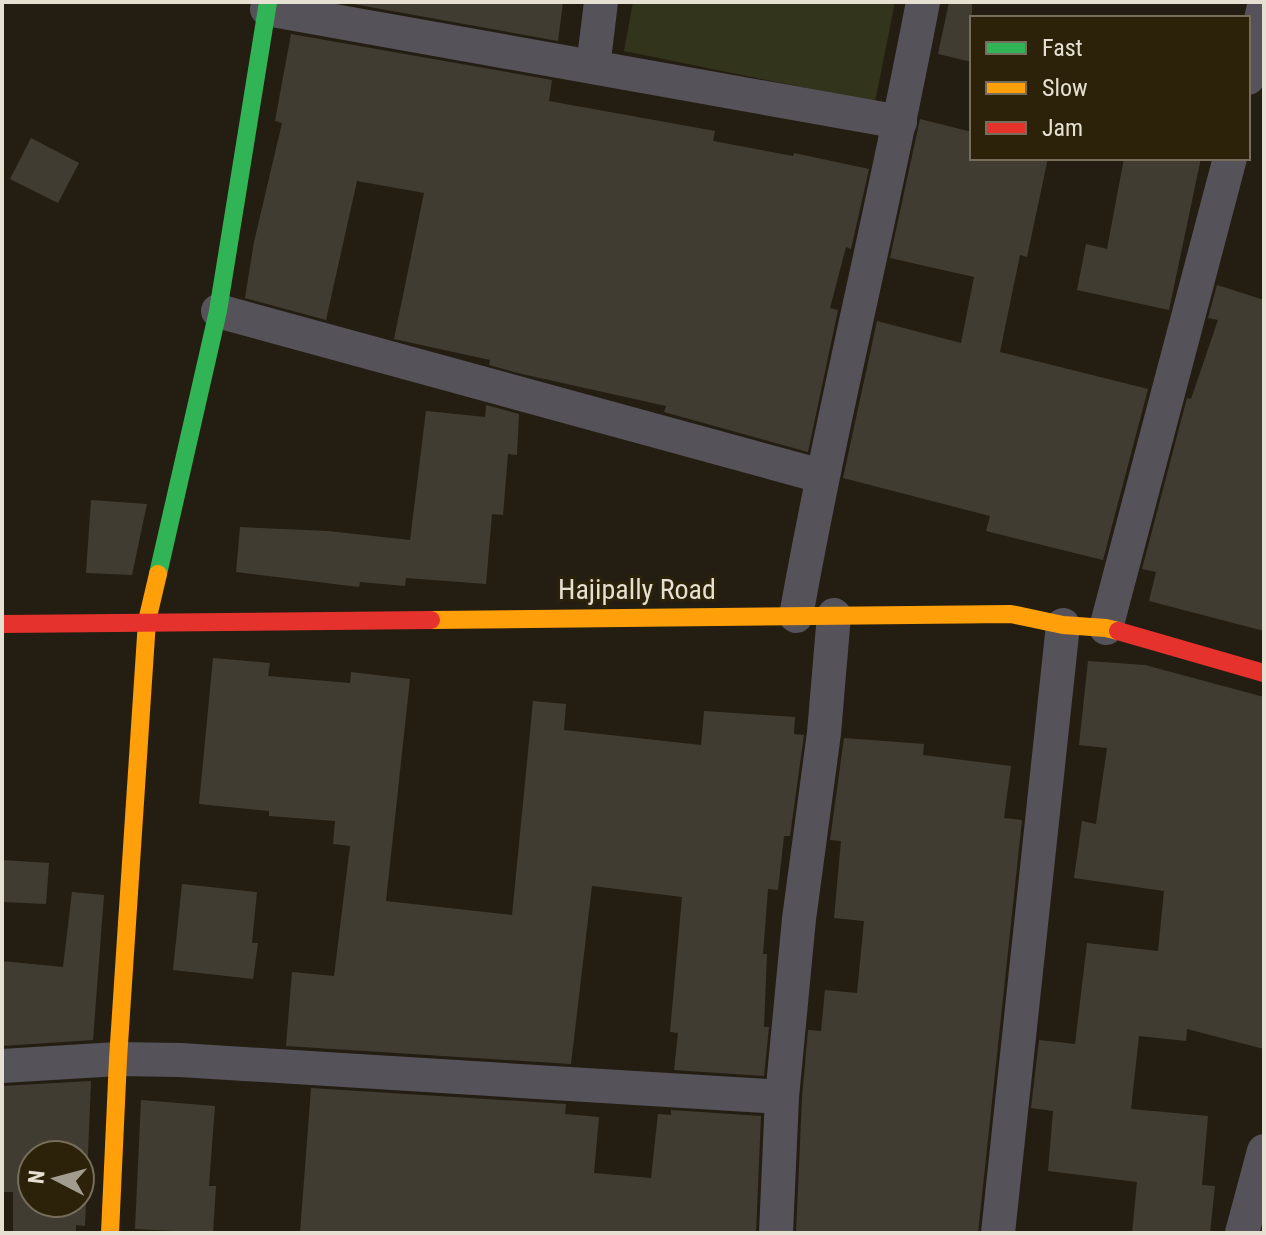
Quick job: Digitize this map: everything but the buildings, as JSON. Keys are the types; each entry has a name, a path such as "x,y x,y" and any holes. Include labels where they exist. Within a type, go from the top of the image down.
{"street":[{"path":"593,67 601,2"},
{"path":"796,616 821,476 900,122 923,2"},
{"path":"110,1233 118,1059 147,621 218,311 268,6 900,122"},
{"path":"1250,69 1264,6"},
{"path":"1106,628 1229,160"},
{"path":"218,311 821,476"},
{"name":"Hajipally Road","path":"2,624 1011,614 1063,625 1106,628 1264,673"},
{"path":"776,1233 782,1097 799,919 824,733 834,615"},
{"path":"998,1233 1063,625"},
{"path":"2,1066 118,1059 180,1060 782,1097"},
{"path":"1242,1233 1264,1151"}],"green space":[{"path":"633,2 895,2 875,102 624,51"}],"traffic: fast":[{"path":"158,574 218,311 268,2"}],"traffic: slow":[{"path":"110,1233 118,1059 147,621 158,574"},
{"path":"431,620 1011,614 1063,625 1118,631"}],"traffic: jam":[{"path":"2,624 431,620"},
{"path":"1118,631 1264,673"}]}
